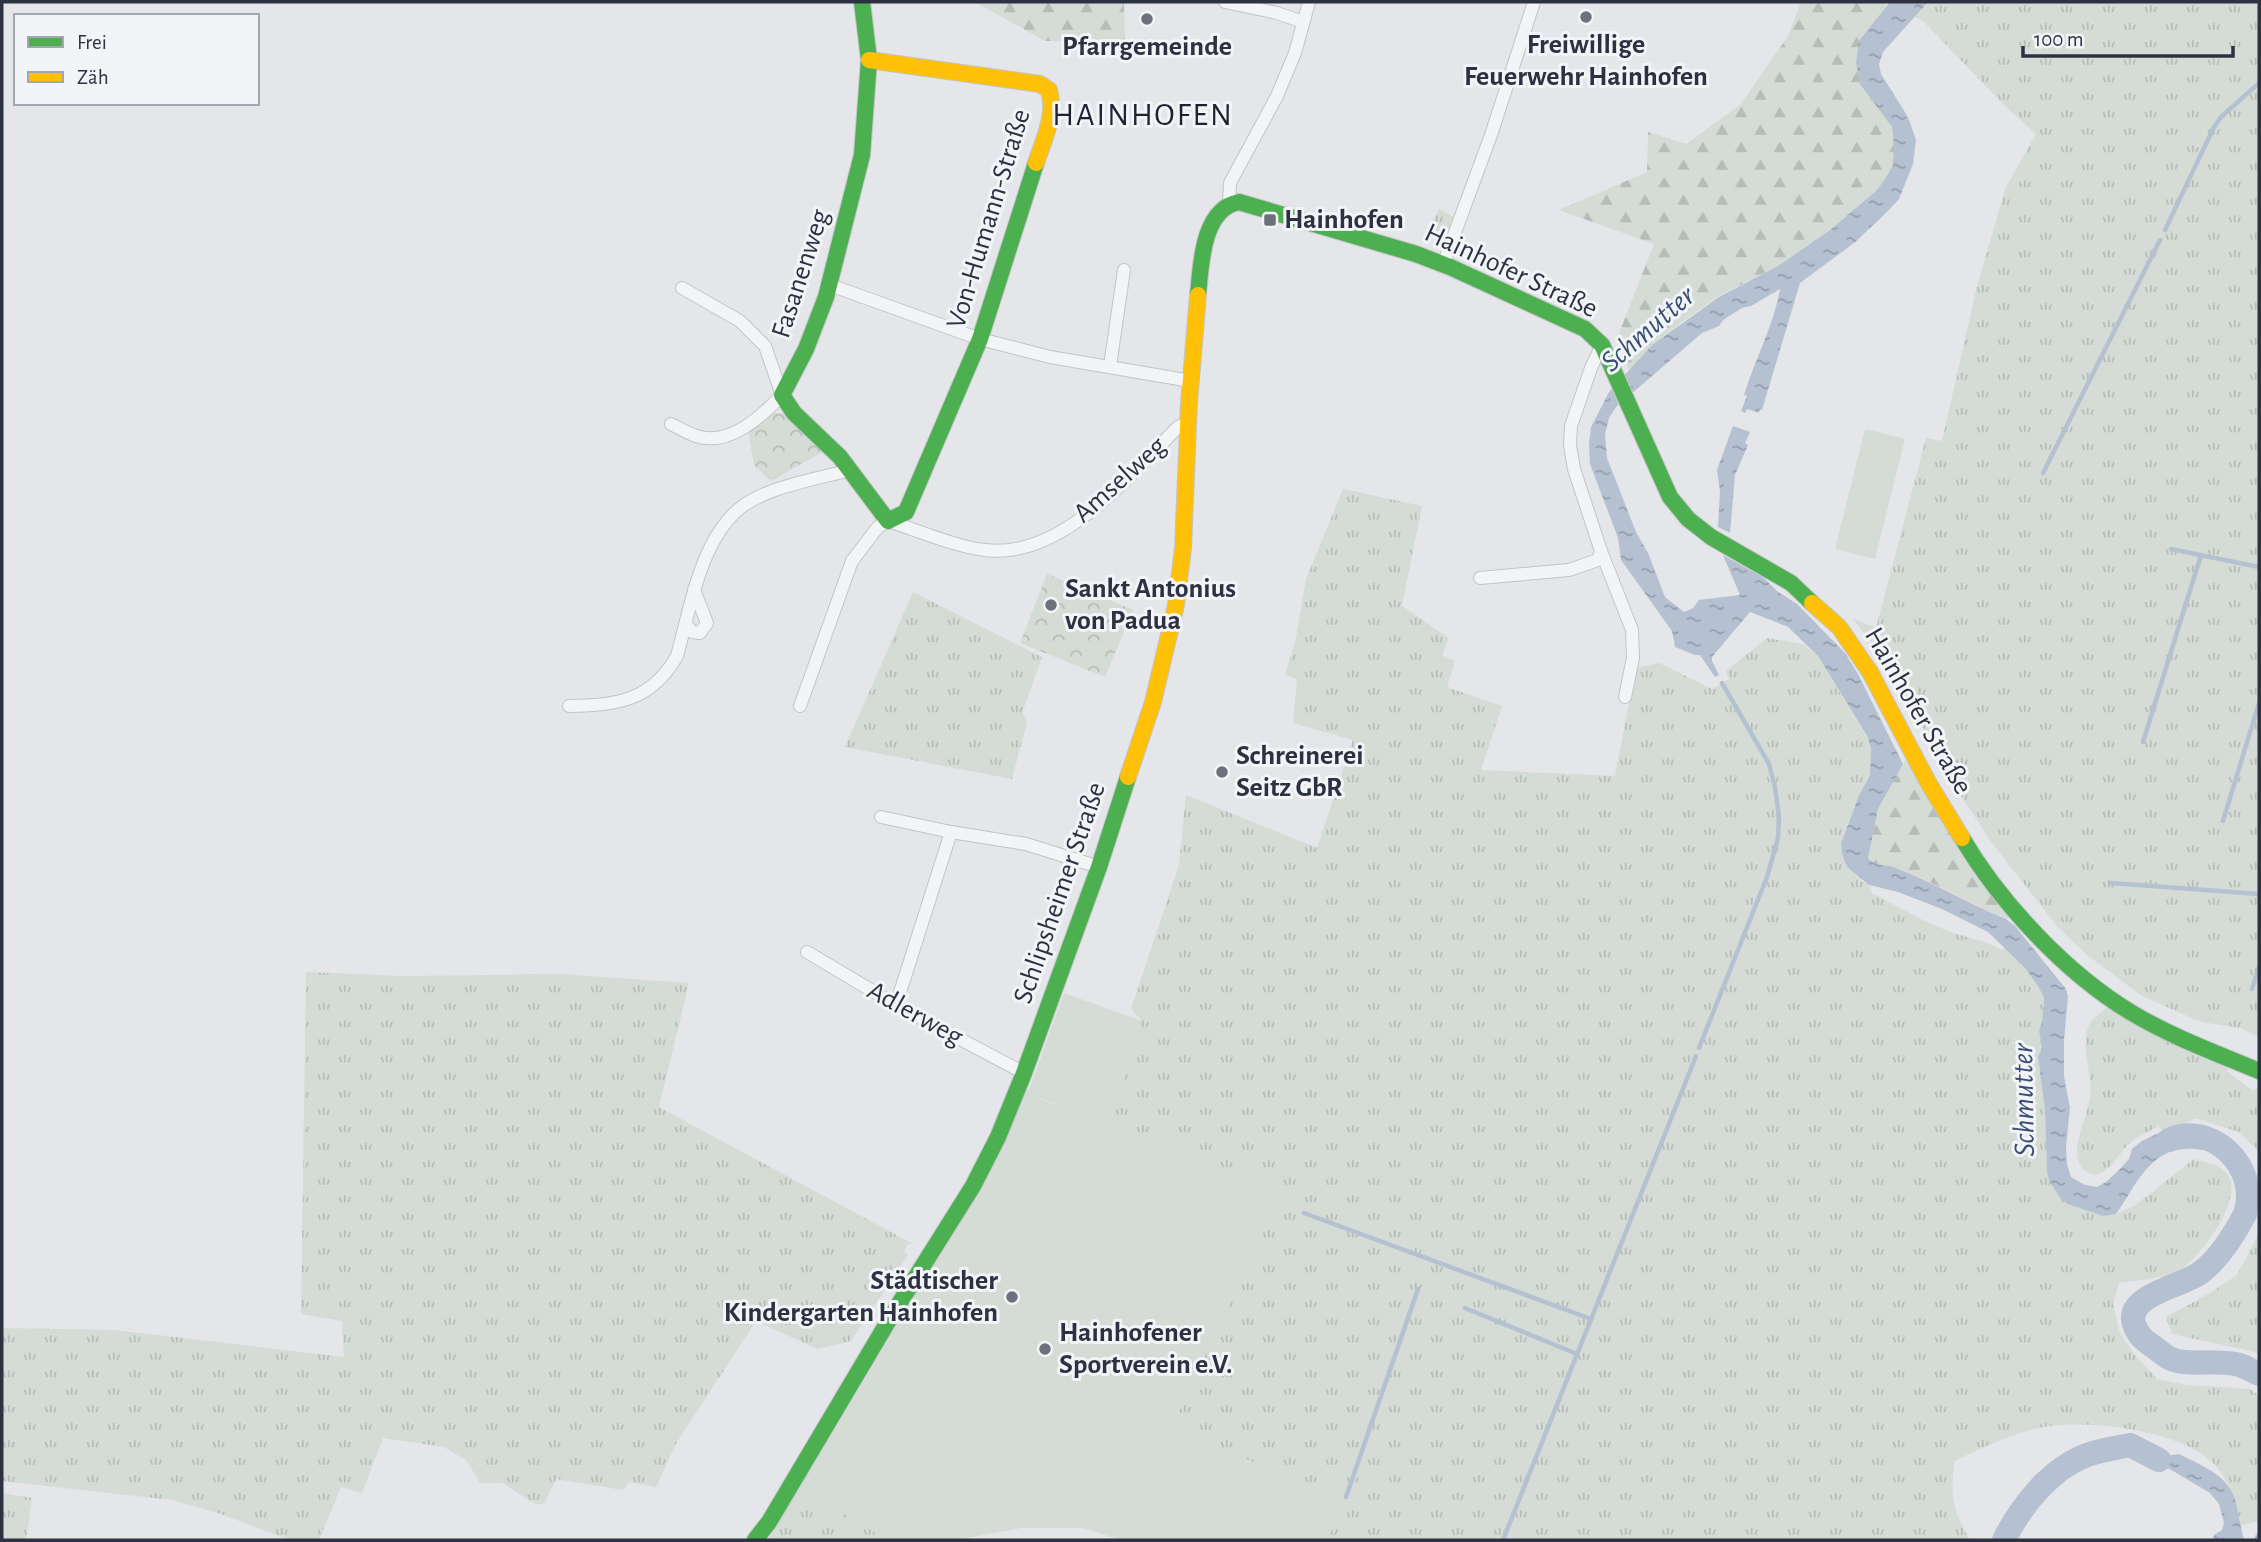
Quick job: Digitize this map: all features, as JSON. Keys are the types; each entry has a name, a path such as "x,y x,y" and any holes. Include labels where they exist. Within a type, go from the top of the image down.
{"street":[{"name":"Fasanenweg","path":"782,395 806,349 830,285 862,155 869,60 862,2"},
{"path":"1225,2 1277,13 1303,22"},
{"path":"1229,204 1230,183 1277,96 1295,53 1309,2"},
{"path":"1443,265 1534,2"},
{"name":"Von-Humann-Straße","path":"869,60 1040,84 1049,90 1052,101 1051,116 981,339 906,512 888,521"},
{"name":"Hainhofer Straße","path":"1229,204 1239,202 1397,247 1585,329 1605,352 1670,497 1688,519 1711,537 1791,583 1839,627 1870,672 1929,784 1972,855 2025,923 2081,978 2132,1013 2176,1036 2259,1071"},
{"name":"Schlipsheimer Straße","path":"755,1540 769,1522 892,1315 973,1186 998,1137 1024,1073 1099,867 1153,702 1173,615 1183,548 1188,423 1200,271 1213,221 1221,209 1229,204"},
{"path":"1110,366 1124,270"},
{"path":"830,285 981,339 1050,357 1191,381"},
{"path":"682,288 740,321 765,346 782,395 794,413 836,452 888,521 878,527 852,561 800,706"},
{"path":"1605,352 1591,368 1571,426 1570,445 1574,469 1601,551 1632,630 1633,658 1625,697"},
{"path":"671,424 697,436 714,438 747,426 764,414 782,395"},
{"name":"Amselweg","path":"888,521 984,550 1005,551 1027,546 1058,533 1091,513 1178,427 1188,423"},
{"path":"569,706 598,706 627,700 644,693 669,669 677,656 694,590 707,554 727,521 740,508 783,488 850,470"},
{"path":"1480,578 1569,570 1598,560 1601,551"},
{"path":"686,624 692,632 700,633 707,623 694,590"},
{"path":"881,817 1026,844 1099,867"},
{"path":"896,1005 951,832"},
{"name":"Adlerweg","path":"807,952 896,1005 1024,1073"}],"green space":[{"path":"975,2 1124,2 1125,41 1045,41"},
{"path":"1801,2 1883,2 1888,6 1877,20 1879,107 1892,127 1895,145 1893,165 1876,191 1830,230 1778,266 1719,296 1683,321 1652,345 1629,370 1616,341 1654,244 1559,210 1647,172 1648,132 1686,144 1740,105 1788,36"},
{"path":"1928,2 2259,2 2259,1037 2240,1028 2201,1022 2142,996 2087,955 2057,926 1992,843 1958,791 1884,657 1852,618 1876,628 1926,438 1942,441 1977,286 2006,187 2036,134 2007,108 1924,22 1914,16"},
{"path":"1439,209 1454,217 1446,237 1429,228"},
{"path":"774,413 783,413 826,450 771,481 754,465 748,431"},
{"path":"1865,429 1905,439 1875,559 1835,549"},
{"path":"1343,489 1422,506 1402,606 1449,638 1442,655 1455,661 1447,687 1502,706 1481,770 1615,776 1636,668 1659,663 1712,689 1729,679 1726,671 1767,638 1803,644 1818,656 1866,736 1871,753 1870,772 1841,843 1857,877 1869,885 1872,893 1922,920 2001,950 2006,948 2025,968 2044,998 2039,1031 2042,1048 2038,1057 2045,1110 2047,1173 2116,1214 2134,1206 2194,1159 2217,1166 2228,1175 2230,1198 2225,1213 2208,1242 2178,1271 2157,1278 2119,1283 2113,1304 2120,1333 2135,1355 2157,1379 2187,1385 2250,1389 2259,1396 2259,1521 2239,1526 2234,1500 2219,1470 2198,1452 2178,1442 2130,1429 2058,1425 2028,1431 1996,1442 1954,1461 1954,1502 1970,1540 1327,1540 1170,1430 1283,1191 994,1183 1025,1091 1029,1090 1045,1101 1067,1109 1109,1118 1142,1021 1131,1009 1179,865 1186,795 1317,848 1353,740 1293,723 1297,679 1285,675 1296,638 1306,579"},
{"path":"1047,574 1133,610 1105,677 1020,643"},
{"path":"913,592 1042,657 1022,713 1027,722 1012,779 845,747"},
{"path":"1905,760 2010,915 2006,919 1921,878 1876,863 1868,857 1878,809"},
{"path":"306,972 402,976 561,974 689,983 659,1107 913,1244 908,1244 904,1252 908,1255 851,1341 817,1349 756,1321 677,1442 656,1487 629,1482 623,1490 556,1479 544,1504 535,1504 503,1483 480,1483 467,1461 444,1447 383,1438 362,1493 341,1487 319,1540 290,1540 218,1513 172,1500 2,1481 2,1328 115,1330 344,1357 342,1321 301,1314"},
{"name":"Hainhofener Sportverein e.V.","path":"1064,993 1142,1021 1109,1119 1086,1114 1120,1125 1283,1191 1170,1430 1346,1497 1328,1540 1121,1540 1083,1528 1021,1528 956,1540 888,1540 800,1488 972,1198 1025,1096 1063,1107 1035,1096 1029,1090"},
{"path":"2108,1007 2230,1064 2227,1071 2253,1091 2259,1087 2259,1151 2239,1132 2196,1118 2162,1130 2158,1126 2130,1143 2105,1171 2092,1174 2085,1171 2077,1156 2077,1147 2091,1090 2086,1034 2092,1020"},
{"path":"2259,1233 2259,1353 2172,1334 2166,1317 2237,1275"},
{"path":"931,1270 816,1497 888,1540 768,1540"},
{"path":"2,1493 32,1498 26,1540 2,1540"}],"water":[{"path":"1890,2 1928,2 1883,52 1879,64 1881,74 1908,117 1916,140 1913,164 1899,199 1854,243 1800,283 1759,413 1747,409 1745,413 1741,411 1780,289 1751,306 1742,308 1723,320 1719,326 1702,333 1616,407 1609,418 1605,434 1607,458 1665,597 1684,612 1693,608 1699,600 1740,595 1723,555 1763,577 1777,591 1797,604 1845,653 1903,764 1878,809 1868,858 1876,864 1893,867 1922,879 2006,919 2015,926 2066,989 2068,997 2064,1076 2070,1108 2066,1147 2071,1177 2085,1185 2097,1187 2119,1170 2129,1159 2132,1149 2142,1141 2175,1125 2199,1125 2203,1150 2172,1151 2160,1157 2141,1176 2116,1214 2103,1216 2068,1204 2061,1199 2050,1182 2047,1173 2045,1110 2038,1057 2042,1048 2039,1031 2044,998 2025,968 1988,932 1942,909 1898,892 1869,885 1847,867 1841,843 1859,795 1870,775 1871,749 1867,736 1818,656 1788,627 1750,612 1712,657 1719,675 1715,677 1700,655 1675,647 1672,631 1621,560 1618,538 1590,464 1591,427 1609,392 1652,345 1719,297 1778,266 1830,230 1876,191 1885,179 1893,165 1892,127 1860,84 1856,62 1859,41"},
{"path":"1733,426 1750,432 1745,443 1748,445 1735,475 1730,533 1718,527 1720,491 1717,470"},
{"path":"2130,1445 2165,1456 2179,1454 2217,1475 2233,1494 2244,1539 2254,1540 2213,1540 2214,1535 2222,1530 2224,1523 2219,1504 2210,1493 2168,1468 2151,1468 2133,1458"},
{"path":"2044,1482 2030,1518 2016,1540 1995,1540 2023,1499"}],"waterway":[{"path":"2165,230 2213,129 2221,117 2259,83"},
{"path":"2043,473 2160,240"},
{"path":"2171,549 2259,567"},
{"path":"2143,742 2201,555"},
{"path":"1699,1048 1767,877 1778,838 1779,817 1769,764 1722,683"},
{"path":"2223,821 2259,703"},
{"path":"2111,883 2259,894"},
{"path":"2252,989 2259,967"},
{"path":"1503,1540 1696,1056"},
{"name":"Schmutter","path":"2169,1140 2185,1136 2215,1142 2239,1165 2246,1180 2248,1197 2245,1214 2214,1261 2192,1278 2157,1292 2138,1306 2134,1314 2137,1332 2171,1359 2235,1364 2259,1374"},
{"path":"1304,1213 1591,1319"},
{"path":"1346,1497 1418,1289"},
{"path":"1465,1308 1577,1354"},
{"name":"Schmutter","path":"2004,1540 2019,1514 2038,1490 2074,1461 2097,1452 2130,1445 2159,1460"}],"traffic: fast":[{"path":"862,2 869,60 862,155 826,297 806,349 782,395 794,413 840,457 888,521 906,512 980,339 1036,163"},
{"path":"1198,295 1203,254 1211,227 1217,215 1239,202 1416,254 1585,329 1602,345 1670,497 1688,519 1711,537 1791,583 1812,603"},
{"path":"755,1540 769,1522 892,1315 973,1186 998,1137 1099,867 1128,777"},
{"path":"1962,838 1996,888 2037,936 2108,997 2163,1030 2259,1071"}],"traffic: slow":[{"path":"869,60 1040,84 1049,90 1051,109 1036,163"},
{"path":"1128,777 1153,702 1176,605 1183,548 1189,403 1198,295"},
{"path":"1812,603 1839,627 1870,672 1929,784 1962,838"}],"place":[{"name":"Freiwillige Feuerwehr Hainhofen","path":"1586,17"},
{"name":"Pfarrgemeinde","path":"1147,19"},
{"name":"Hainhofen","path":"1270,220"},
{"name":"Sankt Antonius von Padua","path":"1051,605"},
{"name":"Schreinerei Seitz GbR","path":"1222,772"},
{"name":"Städtischer Kindergarten Hainhofen","path":"1012,1297"},
{"name":"Hainhofener Sportverein e.V.","path":"1045,1349"}],"district":[{"name":"HAINHOFEN","path":"1143,115"}]}
